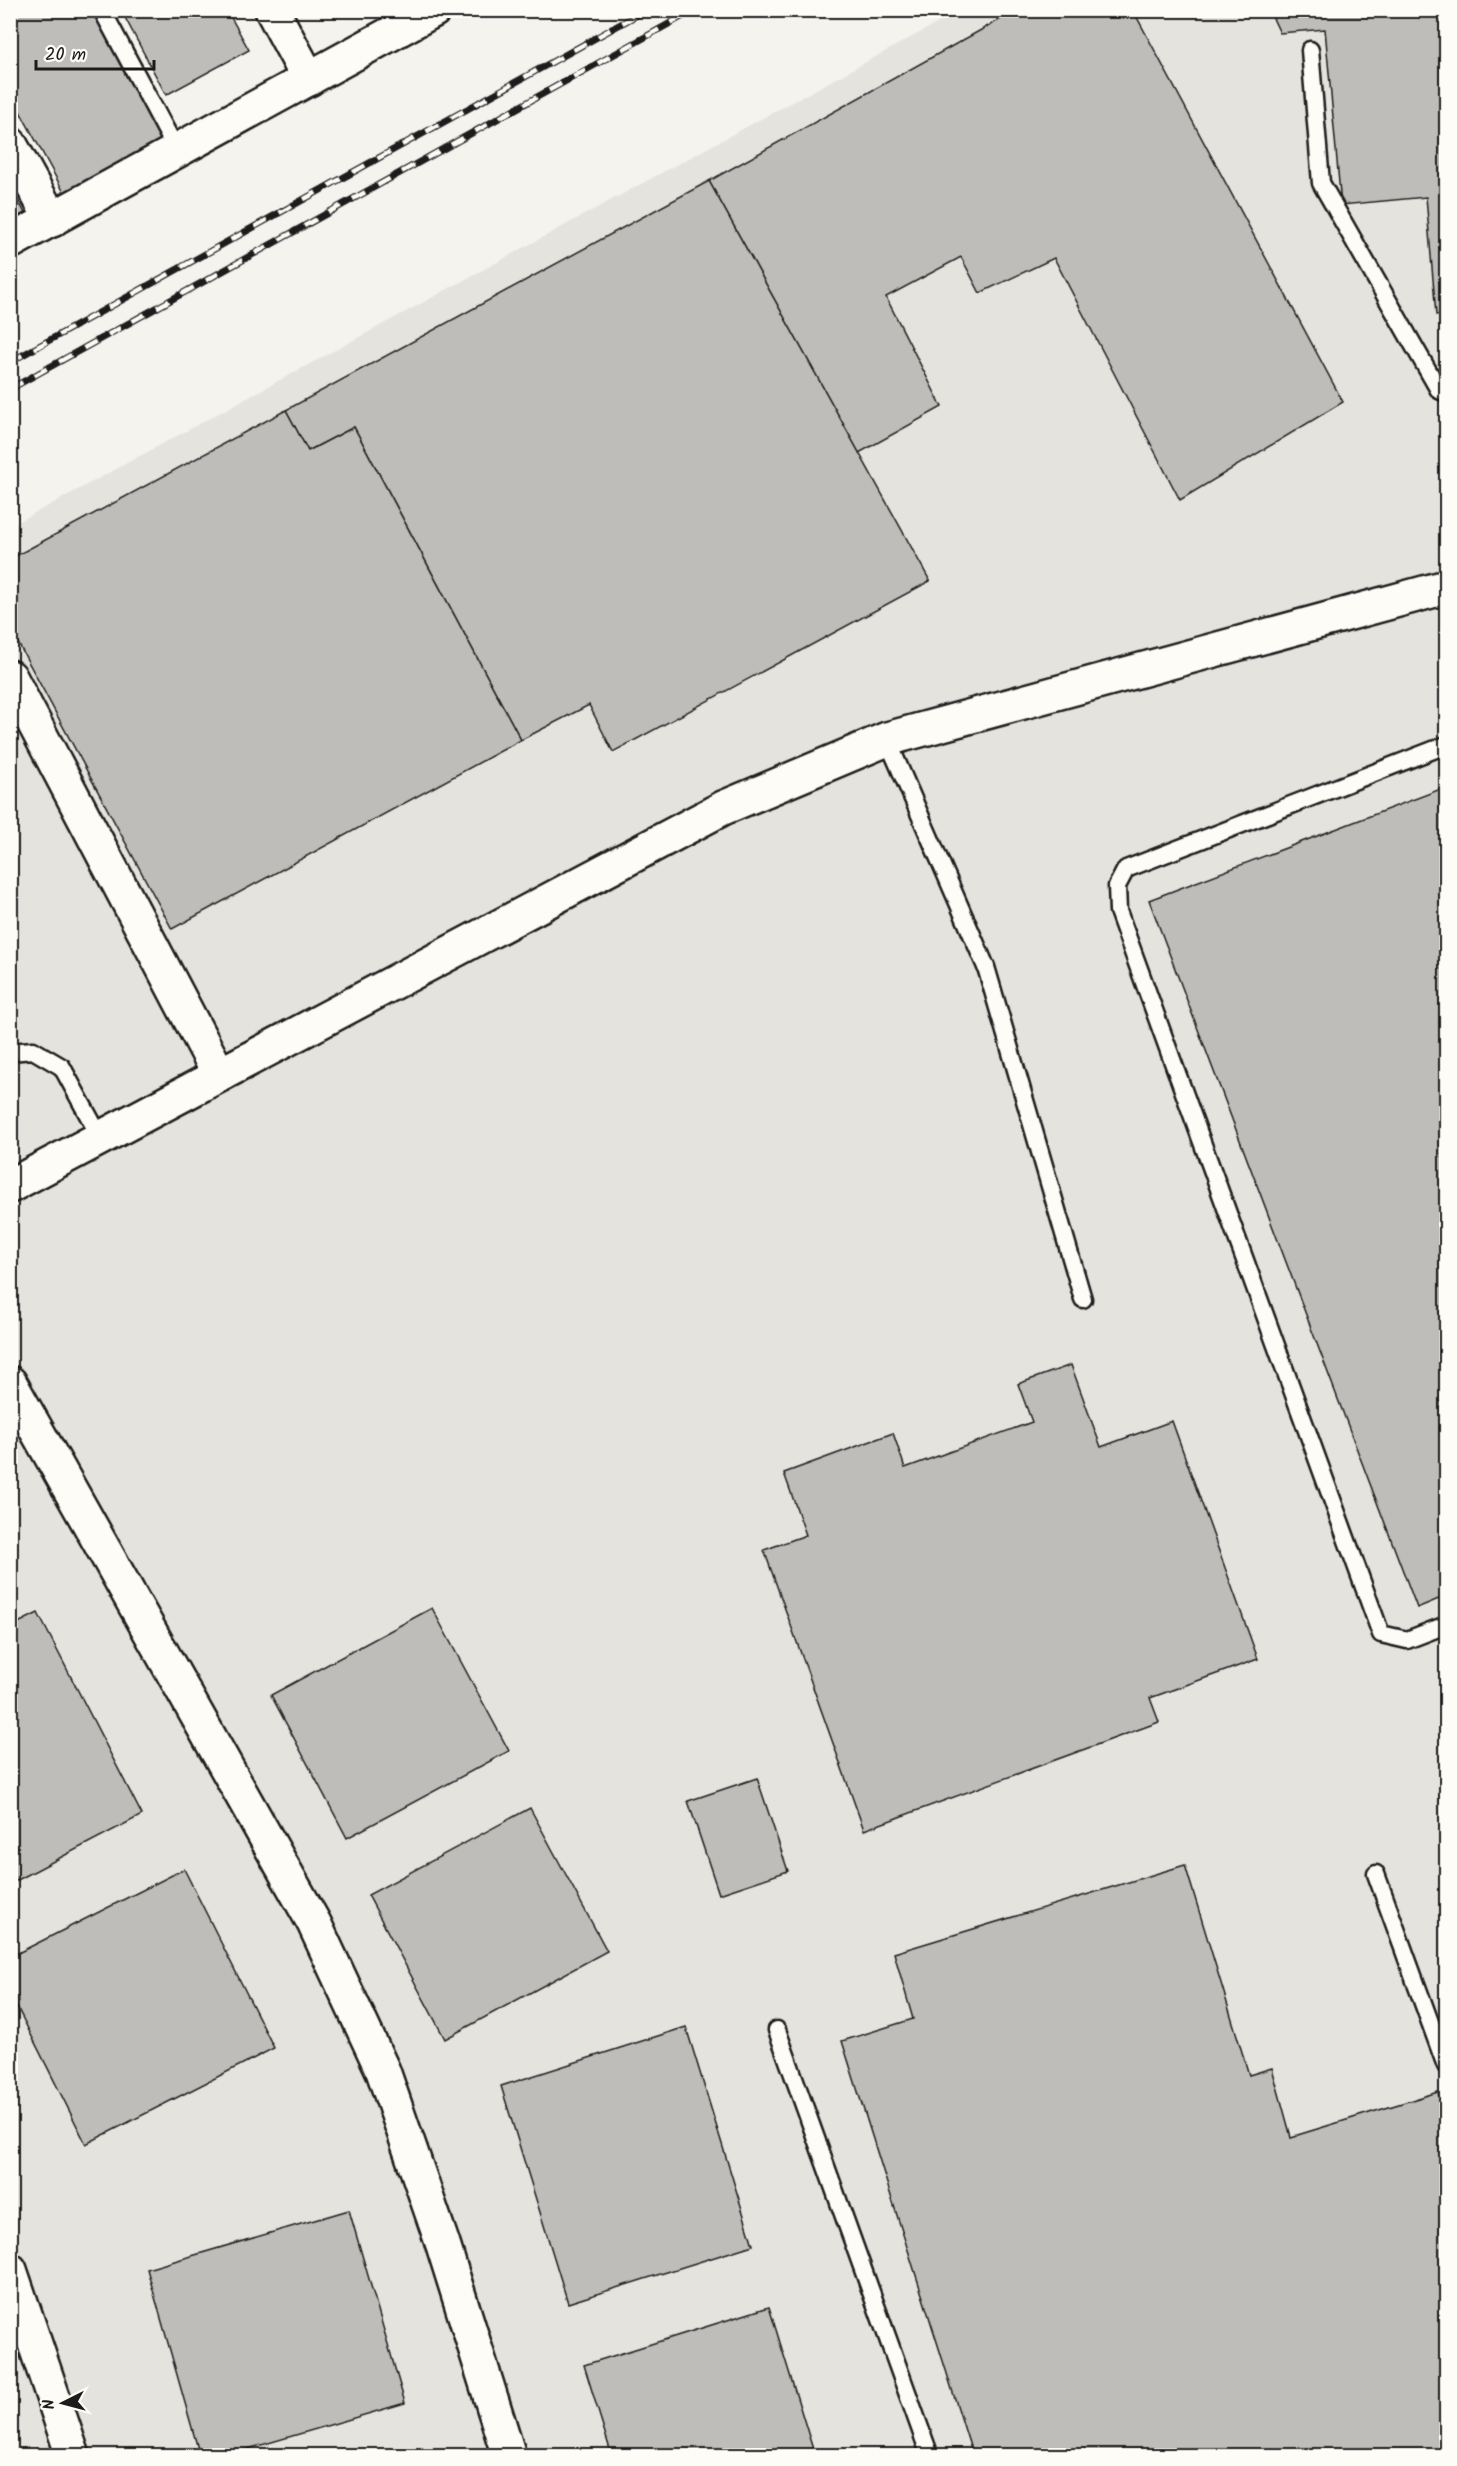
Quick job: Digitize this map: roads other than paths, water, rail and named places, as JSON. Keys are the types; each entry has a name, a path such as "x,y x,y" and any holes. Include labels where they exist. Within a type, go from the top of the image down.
{"street":[{"path":"272,10 309,79"},
{"path":"10,242 434,10"},
{"path":"10,144 52,220"},
{"path":"10,1185 723,808 887,739 1446,587"},
{"path":"10,677 219,1074"},
{"path":"10,1383 314,1923 383,2071 443,2246 509,2456"},
{"path":"10,2270 73,2456"}],"lane":[{"path":"102,10 177,151"},
{"path":"1310,50 1321,183 1439,390 1446,393"},
{"path":"887,739 986,968 1083,1299"},
{"path":"1446,745 1126,869 1117,886 1118,912 1381,1634 1407,1640 1446,1625"},
{"path":"10,1052 33,1050 62,1066 100,1137"},
{"path":"1376,1874 1446,2066"},
{"path":"777,2030 930,2456"}],"railway":[{"path":"10,362 646,10"},
{"path":"10,389 694,10"}]}
